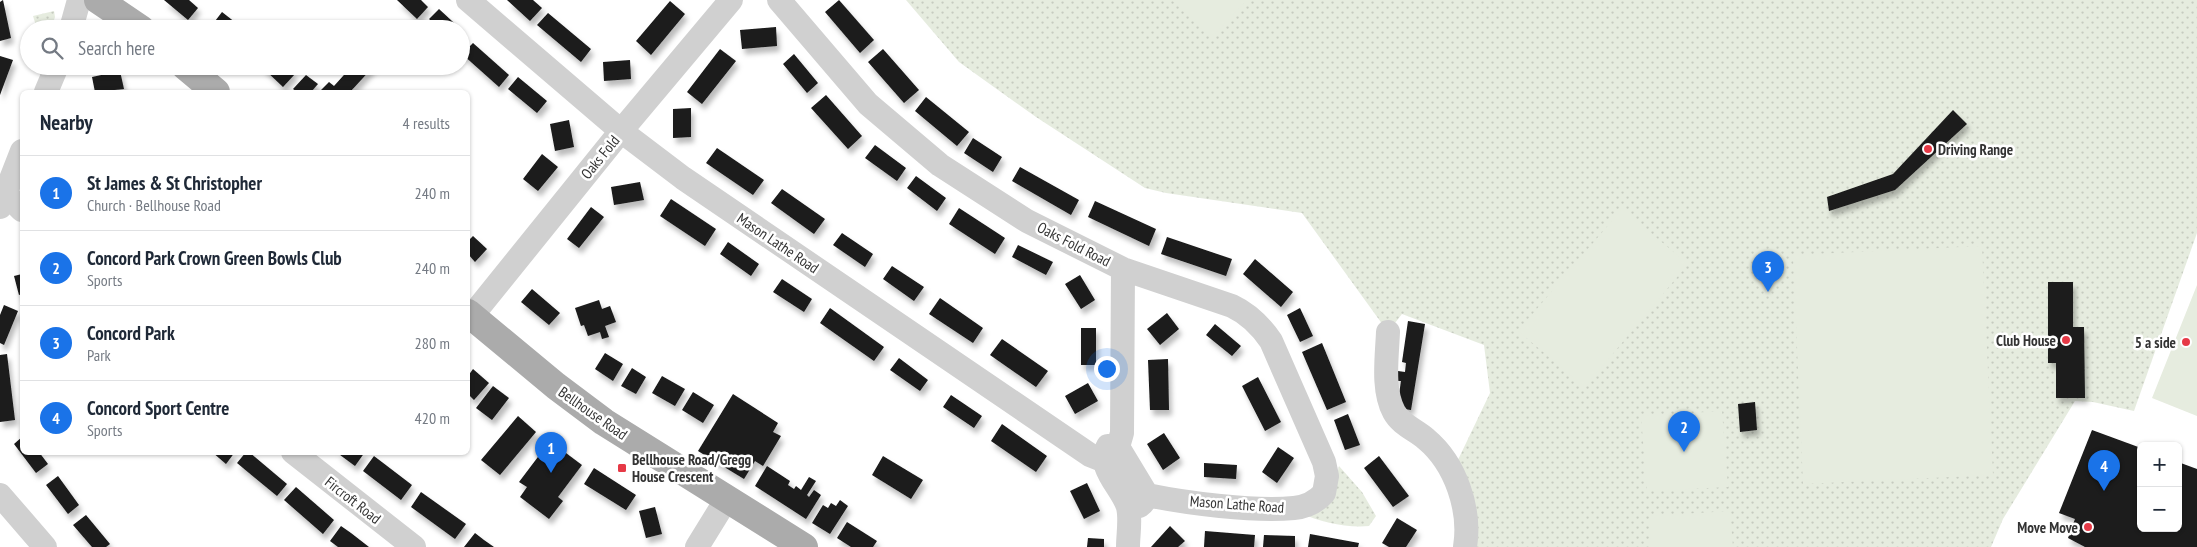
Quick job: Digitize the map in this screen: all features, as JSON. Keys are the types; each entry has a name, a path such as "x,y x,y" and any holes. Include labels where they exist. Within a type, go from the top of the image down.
{"main road":[{"path":"98,0 128,20"},
{"path":"196,75 214,90"},
{"name":"Bellhouse Road","path":"470,316 556,386 604,422 804,547"}],"street":[{"path":"73,20 79,0"},
{"name":"Mason Lathe Road","path":"468,0 621,131 765,235 1090,455 1112,454"},
{"name":"Oaks Fold","path":"470,314 731,0"},
{"name":"Oaks Fold Road","path":"778,0 868,104 940,166 1027,221 1123,269 1232,306 1243,312 1263,330 1271,341 1324,462 1327,476 1324,493"},
{"path":"47,90 53,75"},
{"path":"20,156 3,200 20,209"},
{"path":"1123,269 1122,433 1112,454 1138,501 1128,547"},
{"path":"1388,332 1387,376 1394,412 1401,421 1439,452 1451,471 1466,515 1465,547"},
{"name":"Fircroft Road","path":"297,455 414,547"},
{"name":"Mason Lathe Road","path":"1138,501 1294,508 1308,505 1324,493"},
{"path":"0,496 45,547"},
{"path":"696,547 726,500"}],"shaded area":[{"path":"906,0 2197,0 2197,233 2134,411 2093,402 2075,401 2003,519 1991,547 1469,547 1456,464 1490,393 1484,345 1402,314 1388,332 1302,213 1166,193 1145,188 1036,117 959,62"},
{"path":"1172,0 1247,0 1211,38"},
{"path":"54,11 55,17 54,20 34,20 33,16"},
{"path":"1622,209 1688,264 1585,387 1518,331"},
{"path":"1982,246 1993,475 1803,484 1793,255"},
{"name":"5 a side","path":"2197,285 2197,416 2152,398"},
{"path":"1722,411 1728,487 1647,491 1641,416"},
{"path":"1339,466 1362,492 1376,516 1369,526 1334,524 1300,513 1334,488"},
{"path":"1730,511 1733,547 1651,547 1649,516"}],"building":[{"path":"3,0 11,38 0,41 0,2"},
{"path":"164,0 189,0 198,8 188,20"},
{"path":"397,0 421,0 428,7 417,19"},
{"path":"507,0 533,0 542,8 530,21"},
{"path":"839,0 874,40 860,53 825,12"},
{"path":"670,1 685,14 651,55 636,41"},
{"path":"439,9 451,20 430,20"},
{"path":"222,12 232,20 216,20"},
{"path":"548,13 591,49 581,62 537,25"},
{"path":"776,27 777,46 742,49 740,30"},
{"path":"473,43 509,75 499,87 470,61 470,46"},
{"path":"720,49 736,61 702,104 687,92"},
{"path":"883,49 919,90 904,103 868,62"},
{"path":"794,54 818,83 807,93 783,64"},
{"path":"0,56 13,60 0,95"},
{"path":"630,60 631,79 604,81 603,62"},
{"path":"121,75 124,89 95,90 92,77"},
{"path":"270,75 294,75 283,87"},
{"path":"306,75 318,84 313,90 293,89"},
{"path":"344,75 366,75 352,90 321,90 329,82 334,86"},
{"path":"518,77 547,101 537,113 508,89"},
{"path":"826,95 862,136 848,149 811,108"},
{"path":"926,97 969,132 957,146 915,111"},
{"path":"691,108 691,137 673,138 673,109"},
{"name":"Driving Range","path":"1953,110 1967,124 1895,190 1829,211 1827,197 1893,174"},
{"path":"569,120 574,147 555,151 550,124"},
{"path":"973,138 1002,157 993,172 964,153"},
{"path":"875,145 906,168 897,181 865,158"},
{"path":"717,148 764,180 753,195 706,163"},
{"path":"542,154 558,167 538,191 523,179"},
{"path":"1020,167 1079,200 1071,215 1012,181"},
{"path":"916,176 946,198 937,211 907,188"},
{"path":"640,182 644,200 614,205 611,187"},
{"path":"782,189 825,219 814,234 771,203"},
{"path":"671,199 716,229 705,246 660,216"},
{"path":"1095,201 1156,229 1149,246 1088,217"},
{"path":"591,207 604,217 579,248 567,239"},
{"path":"959,208 1005,238 995,254 949,224"},
{"path":"842,233 873,254 865,267 833,245"},
{"path":"473,236 487,249 475,262 470,256 470,239"},
{"path":"1167,237 1232,259 1226,276 1161,254"},
{"path":"728,242 759,264 751,276 720,254"},
{"path":"1018,245 1053,262 1046,275 1012,257"},
{"path":"1255,259 1293,292 1281,307 1243,274"},
{"path":"892,266 924,287 914,301 883,279"},
{"path":"20,274 19,295 14,276"},
{"path":"1080,275 1095,300 1081,309 1065,284"},
{"path":"782,279 812,299 804,312 773,292"},
{"name":"Club House","path":"2048,282 2073,282 2073,327 2084,327 2085,398 2056,398 2056,363 2048,363"},
{"path":"532,289 560,313 549,325 521,302"},
{"path":"940,298 983,328 973,343 929,314"},
{"path":"599,300 602,309 610,306 616,322 605,326 609,337 602,339 600,332 588,336 584,325 581,326 575,308"},
{"path":"4,305 18,311 4,345 0,343 0,315"},
{"path":"830,308 884,347 874,361 820,323"},
{"path":"1300,308 1313,336 1300,342 1287,315"},
{"path":"1167,313 1179,329 1160,345 1147,329"},
{"path":"1408,321 1425,324 1411,410 1397,408 1401,381 1396,381 1398,371 1405,372 1406,363 1402,362"},
{"path":"1215,324 1241,346 1232,356 1206,335"},
{"path":"1081,328 1096,328 1096,365 1081,365"},
{"path":"1002,339 1048,371 1036,387 990,355"},
{"path":"1322,343 1346,402 1327,410 1302,352"},
{"path":"605,353 623,364 613,381 595,369"},
{"path":"7,354 15,420 0,422 0,355"},
{"path":"899,358 928,380 920,391 890,370"},
{"path":"1168,359 1169,410 1150,410 1148,360"},
{"path":"632,368 646,377 636,394 621,386"},
{"path":"473,369 489,383 474,400 470,396 470,373"},
{"path":"662,376 685,389 675,406 652,393"},
{"path":"1258,377 1281,422 1265,431 1242,386"},
{"path":"1088,383 1098,401 1075,414 1065,396"},
{"path":"493,386 509,398 492,420 476,408"},
{"path":"693,392 714,405 703,423 682,410"},
{"path":"733,394 778,423 773,432 781,436 763,466 755,461 744,479 698,451"},
{"path":"951,395 982,416 974,428 943,407"},
{"path":"1755,402 1757,430 1740,432 1738,404"},
{"path":"1348,414 1360,445 1345,450 1334,420"},
{"path":"518,416 536,432 500,475 481,460"},
{"path":"1002,424 1047,456 1036,472 991,441"},
{"path":"2092,430 2137,447 2137,532 2182,532 2182,463 2197,469 2197,547 2085,547 2068,538 2075,519 2059,513"},
{"path":"1164,433 1180,458 1163,470 1147,444"},
{"path":"20,439 20,452 14,444"},
{"path":"550,441 582,465 558,497 563,501 549,519 520,497 527,487 519,482"},
{"path":"1278,447 1294,458 1277,483 1262,472"},
{"path":"22,455 41,455 48,464 36,473"},
{"path":"216,455 233,455 226,464"},
{"path":"244,455 253,455 287,484 277,496 237,463"},
{"path":"340,455 363,455 355,466"},
{"path":"374,456 412,485 401,500 363,471"},
{"path":"883,456 923,480 911,499 872,475"},
{"path":"1379,456 1409,496 1393,507 1364,468"},
{"path":"1204,463 1237,465 1236,479 1204,477"},
{"path":"767,466 790,481 788,485 794,489 796,486 801,490 809,477 816,481 807,495 809,497 814,490 821,495 806,519 755,486"},
{"path":"594,468 636,495 626,510 584,484"},
{"path":"58,476 79,505 68,514 46,485"},
{"path":"1087,483 1100,511 1084,519 1070,491"},
{"path":"296,487 334,520 323,534 284,500"},
{"path":"421,492 466,524 455,539 411,507"},
{"path":"840,500 848,506 830,534 812,523 823,505 828,508 831,503 836,506"},
{"path":"655,507 662,534 646,538 639,511"},
{"path":"86,515 110,544 106,547 92,547 73,525"},
{"path":"1397,518 1417,530 1406,547 1389,547 1382,543"},
{"path":"847,522 877,541 873,547 851,547 837,538"},
{"path":"341,526 369,547 338,547 330,541"},
{"path":"1170,526 1185,541 1178,547 1151,547"},
{"path":"1205,531 1255,535 1254,547 1204,547"},
{"path":"475,533 484,540 494,547 464,547"},
{"path":"1310,534 1359,543 1358,547 1308,547"},
{"path":"1264,535 1295,536 1295,547 1263,547"},
{"path":"1088,538 1104,539 1104,547 1087,547"}],"place":[{"name":"Driving Range","path":"1928,149"},
{"name":"Concord Park","path":"1768,292"},
{"name":"Club House","path":"2066,340"},
{"name":"5 a side","path":"2186,342"},
{"name":"Concord Park Crown Green Bowls Club","path":"1684,452"},
{"name":"Bellhouse Road/Gregg House Crescent","path":"622,468"},
{"name":"St James & St Christopher","path":"551,473"},
{"name":"Concord Sport Centre","path":"2104,491"},
{"name":"Move Move","path":"2088,527"}]}
